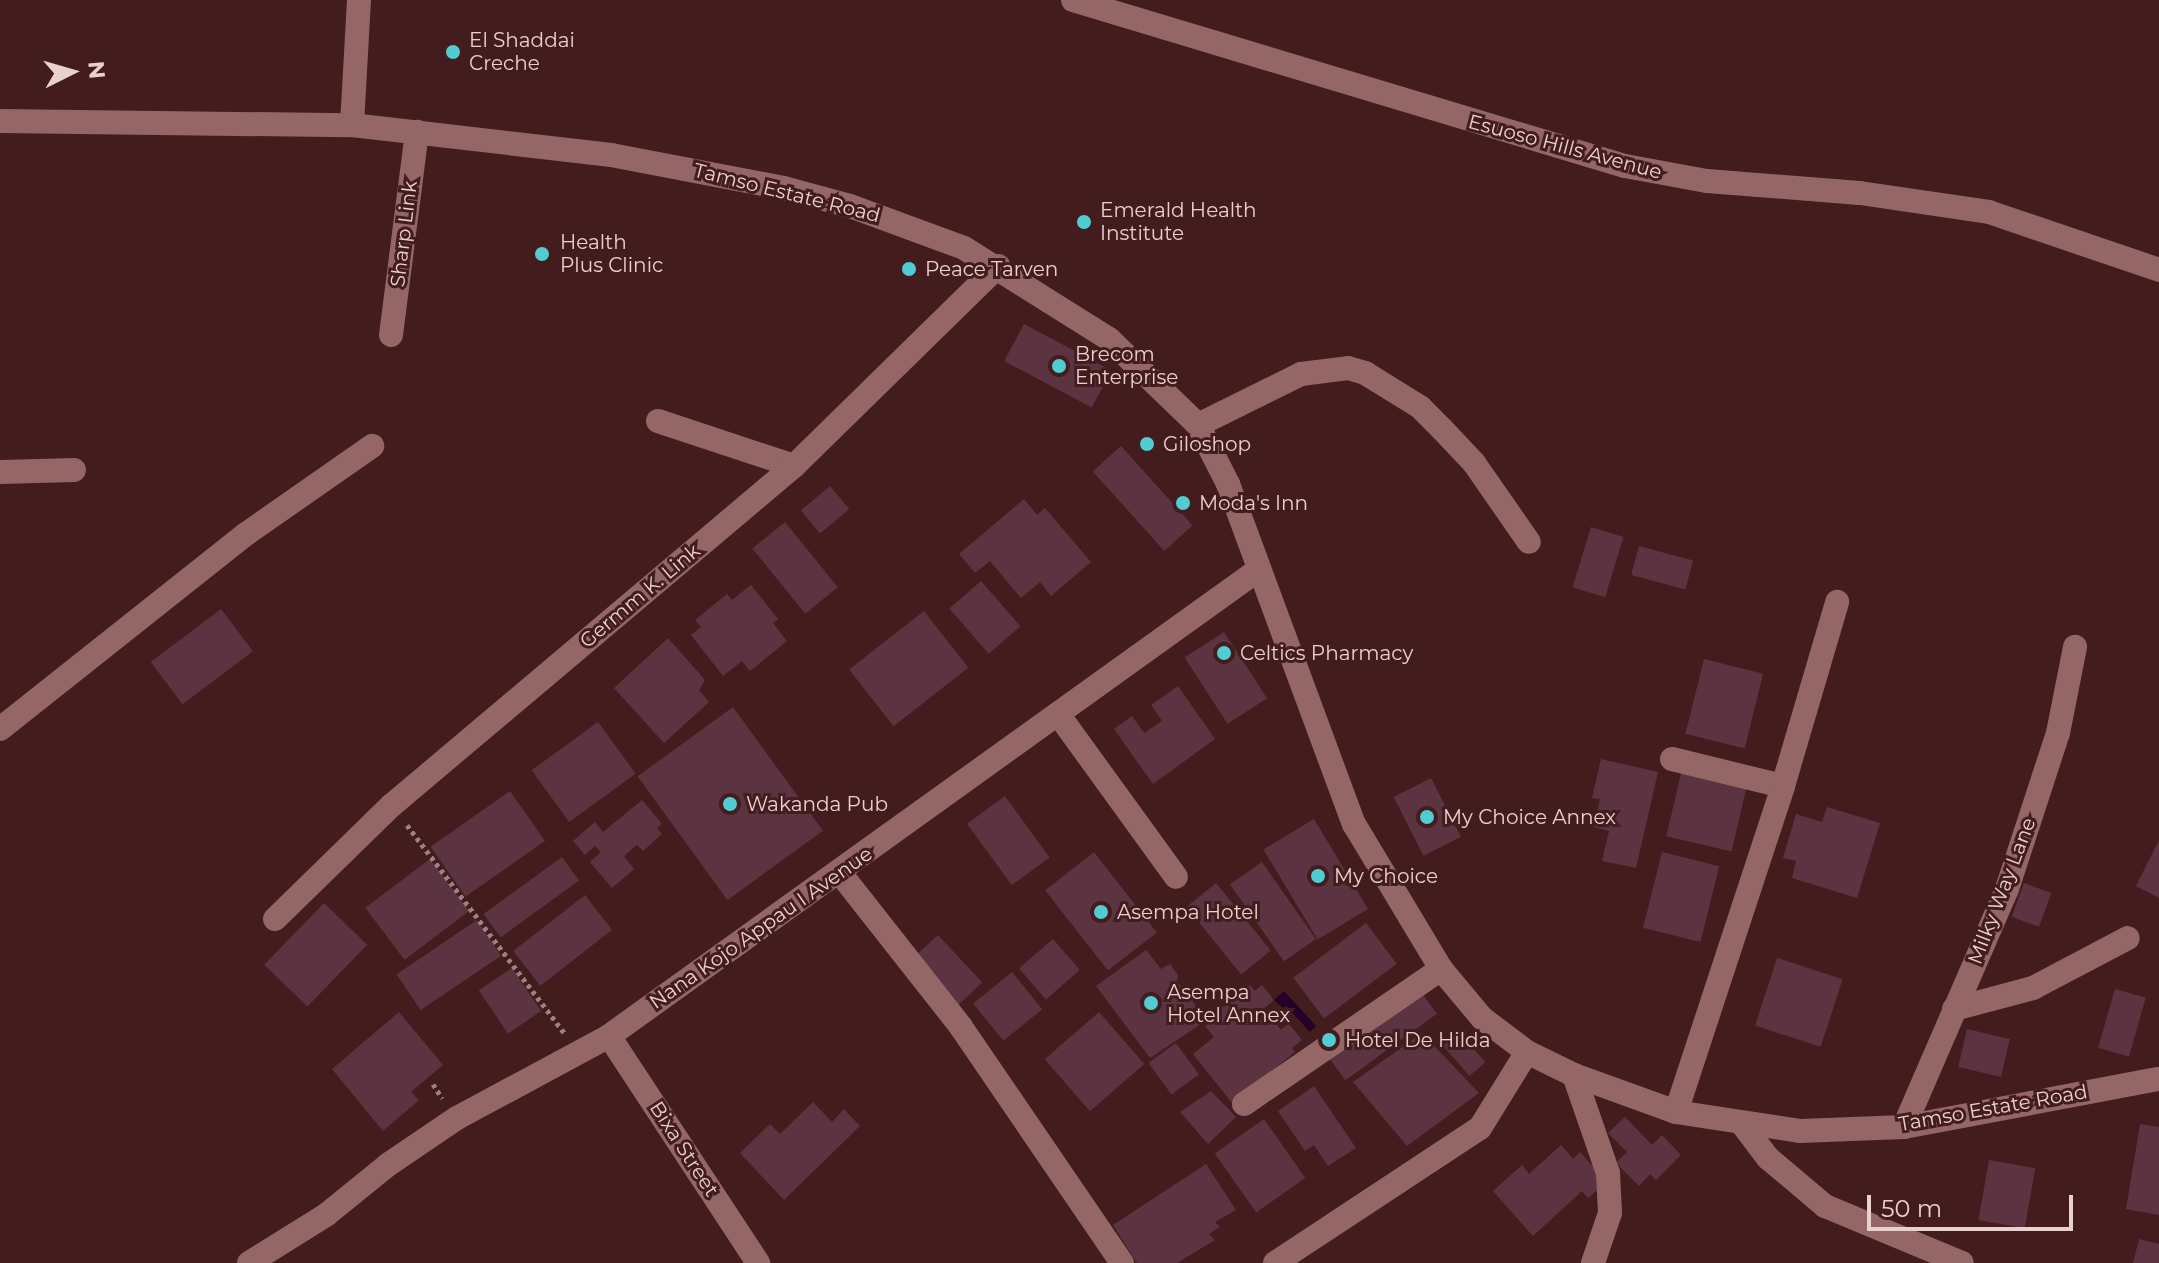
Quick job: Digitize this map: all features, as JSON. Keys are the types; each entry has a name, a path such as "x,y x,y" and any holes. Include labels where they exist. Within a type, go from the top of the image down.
{"street":[{"path":"352,125 359,0"},
{"name":"Esuoso Hills Avenue","path":"1073,0 1625,166 1707,181 1860,193 1989,212 2159,270"},
{"name":"Tamso Estate Road","path":"0,121 352,125 611,155 784,188 905,225 998,266 1109,339 1198,425 1228,484 1354,824 1441,969 1482,1018 1527,1052 1574,1075 1676,1112 1743,1125 1800,1131 1904,1127 2159,1079"},
{"name":"Sharp Link","path":"391,335 417,132"},
{"name":"Germm K. Link","path":"275,919 392,805 794,466 998,266"},
{"path":"1198,425 1301,374 1348,368 1365,373 1420,407 1442,429 1474,463 1529,542"},
{"path":"658,421 794,466"},
{"path":"0,729 246,534 372,446"},
{"path":"0,472 74,470"},
{"name":"Nana Kojo Appau I Avenue","path":"249,1263 326,1215 389,1164 457,1118 609,1036 1258,570"},
{"path":"1676,1112 1783,786 1837,602"},
{"name":"Milky Way Lane","path":"1904,1127 2007,889 2058,733 2075,647"},
{"path":"1058,714 1176,877"},
{"path":"1672,759 1783,786"},
{"path":"840,873 961,1027 1122,1263"},
{"path":"1954,1009 2033,988 2128,938"},
{"path":"1244,1104 1441,969"},
{"name":"Bixa Street","path":"609,1036 758,1263"},
{"path":"1275,1263 1480,1128 1527,1052"},
{"path":"1574,1075 1608,1173 1610,1213 1593,1263"},
{"path":"1743,1125 1768,1158 1825,1206 1962,1263"}],"path":[{"path":"392,805 579,1052"}],"shaded area":[{"path":"1284,991 1316,1026 1310,1032 1286,1006 1283,1008 1274,1000"}],"building":[{"name":"Brecom Enterprise","path":"1024,324 1111,370 1092,408 1004,361"},
{"path":"1121,446 1193,526 1164,551 1093,471"},
{"path":"830,486 849,509 820,533 801,510"},
{"path":"1024,499 1037,515 1045,508 1091,562 1051,596 1040,582 1021,598 990,561 975,573 959,554"},
{"path":"785,522 838,587 805,614 752,548"},
{"path":"1591,527 1624,537 1605,597 1573,587"},
{"path":"1639,546 1693,560 1685,589 1631,575"},
{"path":"981,581 1020,626 989,654 949,609"},
{"path":"751,585 778,619 773,623 787,641 750,671 742,661 723,676 691,635 701,627 695,620 727,594 732,600"},
{"path":"221,609 253,651 183,704 151,662"},
{"path":"924,611 968,668 893,726 849,669"},
{"path":"1224,632 1267,698 1228,724 1185,658"},
{"path":"668,638 705,680 699,690 709,702 664,743 614,688"},
{"path":"1704,659 1763,674 1745,748 1685,734"},
{"path":"1178,686 1215,739 1153,784 1114,729 1132,716 1144,733 1162,721 1151,705"},
{"name":"Wakanda Pub","path":"733,707 823,831 727,900 638,776"},
{"path":"598,722 636,774 569,822 532,770"},
{"path":"1601,759 1658,772 1636,868 1602,861 1609,831 1594,827 1600,799 1592,798"},
{"path":"1681,773 1746,788 1732,851 1666,836"},
{"name":"My Choice Annex","path":"1431,778 1461,837 1424,856 1394,797"},
{"path":"510,791 545,841 466,897 431,847"},
{"path":"1005,796 1050,857 1012,885 967,824"},
{"path":"642,800 662,824 657,828 662,834 643,851 637,845 624,856 634,869 612,888 590,862 601,852 595,846 585,855 573,841 595,822 603,832"},
{"path":"1827,807 1880,823 1857,898 1792,878 1796,861 1783,858 1796,814 1822,822"},
{"path":"1314,819 1368,909 1318,939 1263,849"},
{"path":"2159,840 2159,898 2136,886"},
{"name":"Asempa Hotel","path":"1094,852 1157,932 1108,971 1045,890"},
{"path":"1662,852 1719,866 1700,942 1643,928"},
{"path":"562,857 579,880 501,937 484,914"},
{"path":"430,859 469,911 404,960 365,908"},
{"path":"1262,862 1316,939 1284,961 1230,884"},
{"path":"1216,883 1271,951 1241,975 1186,907"},
{"path":"2024,883 2051,893 2039,927 2012,917"},
{"path":"585,895 612,930 540,986 513,951"},
{"path":"324,903 367,945 307,1007 264,965"},
{"path":"477,920 501,956 421,1010 397,974"},
{"path":"1366,923 1397,964 1324,1018 1293,978"},
{"path":"938,935 982,983 957,1006 913,958"},
{"path":"1053,939 1080,970 1046,999 1019,969"},
{"name":"Asempa Hotel Annex","path":"1146,950 1161,969 1170,964 1178,975 1177,981 1207,1020 1150,1058 1096,986"},
{"path":"1777,958 1843,979 1821,1047 1755,1026"},
{"path":"512,968 541,1011 508,1033 479,990"},
{"path":"1012,972 1042,1009 1003,1041 973,1003"},
{"path":"1250,985 1255,991 1262,985 1274,1000 1251,1019 1255,1025 1268,1014 1281,1030 1288,1023 1302,1040 1292,1048 1295,1052 1232,1103 1193,1054 1214,1037 1205,1026 1210,1022 1207,1020"},
{"path":"2115,989 2146,998 2129,1056 2098,1048"},
{"path":"1421,992 1437,1014 1345,1080 1330,1058"},
{"path":"399,1012 443,1065 411,1092 419,1100 383,1131 332,1069"},
{"path":"1099,1012 1144,1064 1090,1111 1045,1059"},
{"path":"1967,1029 2010,1039 2001,1077 1958,1067"},
{"path":"1459,1032 1485,1062 1469,1076 1443,1046"},
{"path":"1422,1033 1479,1093 1407,1146 1353,1082"},
{"path":"1176,1043 1199,1075 1171,1095 1148,1063"},
{"path":"1314,1086 1356,1148 1328,1166 1314,1145 1305,1151 1278,1111"},
{"path":"1211,1091 1236,1117 1208,1144 1180,1112"},
{"path":"813,1102 832,1122 844,1109 860,1126 784,1200 740,1153 770,1124 780,1134"},
{"path":"1625,1117 1652,1145 1662,1135 1681,1155 1656,1180 1650,1174 1639,1186 1616,1163 1627,1152 1608,1133"},
{"path":"1264,1119 1305,1178 1256,1212 1215,1153"},
{"path":"2140,1124 2159,1127 2159,1215 2126,1209"},
{"path":"1561,1145 1573,1159 1580,1152 1607,1182 1588,1198 1582,1191 1533,1236 1493,1191 1522,1165 1529,1174"},
{"path":"1989,1160 2035,1168 2025,1228 1978,1220"},
{"path":"1206,1164 1236,1210 1215,1222 1220,1227 1209,1234 1215,1240 1177,1263 1137,1263 1113,1225"},
{"path":"2139,1239 2159,1244 2159,1263 2133,1263"}],"place":[{"name":"El Shaddai Creche","path":"453,52"},
{"name":"Emerald Health Institute","path":"1084,222"},
{"name":"Health Plus Clinic","path":"542,254"},
{"name":"Peace Tarven","path":"909,269"},
{"name":"Brecom Enterprise","path":"1059,366"},
{"name":"Giloshop","path":"1147,444"},
{"name":"Moda's Inn","path":"1183,503"},
{"name":"Celtics Pharmacy","path":"1224,653"},
{"name":"Wakanda Pub","path":"730,804"},
{"name":"My Choice Annex","path":"1427,817"},
{"name":"My Choice","path":"1318,876"},
{"name":"Asempa Hotel","path":"1101,912"},
{"name":"Asempa Hotel Annex","path":"1151,1003"},
{"name":"Hotel De Hilda","path":"1329,1040"}]}
